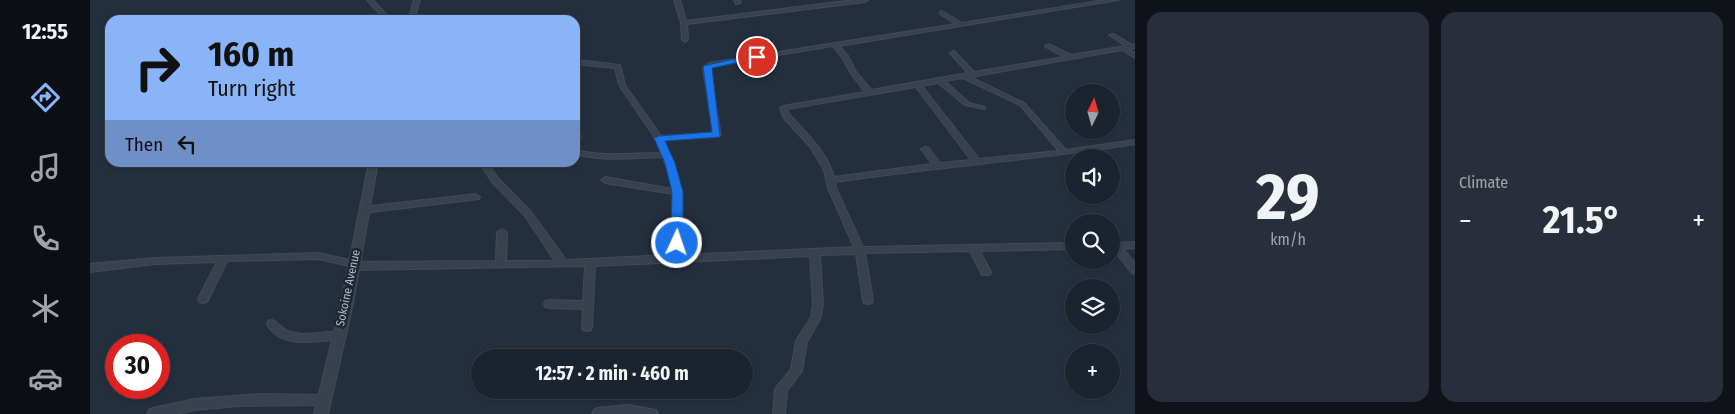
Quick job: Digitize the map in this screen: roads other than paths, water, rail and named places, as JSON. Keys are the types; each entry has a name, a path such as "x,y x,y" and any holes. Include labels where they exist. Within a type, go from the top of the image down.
{"street":[{"path":"370,0 384,15"},
{"path":"412,15 417,0"},
{"path":"677,0 684,23 685,40"},
{"path":"684,23 865,0"},
{"path":"659,138 717,135 707,66 1115,0"},
{"path":"942,13 961,24"},
{"path":"1112,35 1134,46"},
{"path":"834,44 845,56 853,73 869,92"},
{"path":"1048,46 1071,58"},
{"path":"868,300 860,250 832,188 822,159 783,108 1134,46"},
{"path":"1123,48 1135,56"},
{"path":"954,54 972,74"},
{"path":"580,62 618,66 622,85 659,138 678,192 676,257"},
{"path":"962,76 1022,104 1065,153"},
{"path":"939,80 967,104 983,108"},
{"path":"917,84 976,161"},
{"path":"1090,149 1135,142"},
{"path":"925,149 937,165"},
{"path":"580,153 622,157 635,154 666,155"},
{"path":"830,180 937,165 1065,153"},
{"name":"Sokoine Avenue","path":"321,414 354,265 373,167"},
{"path":"486,167 495,180 528,214 563,264"},
{"path":"605,180 678,192"},
{"path":"364,210 476,197"},
{"path":"501,265 502,232"},
{"path":"1120,246 1135,245"},
{"path":"90,268 155,261 224,258 319,256 354,265 501,265 590,263 676,257 860,250 1065,246"},
{"path":"973,247 986,272"},
{"path":"779,414 781,389 796,371 802,341 816,316 818,304 815,253"},
{"path":"1120,253 1135,270"},
{"path":"203,299 224,258"},
{"path":"587,327 590,263"},
{"path":"548,304 588,305"},
{"path":"272,324 276,330 284,334 312,337 339,335"},
{"path":"153,414 195,405 232,400 323,400"},
{"path":"598,414 628,411 652,414"}]}
